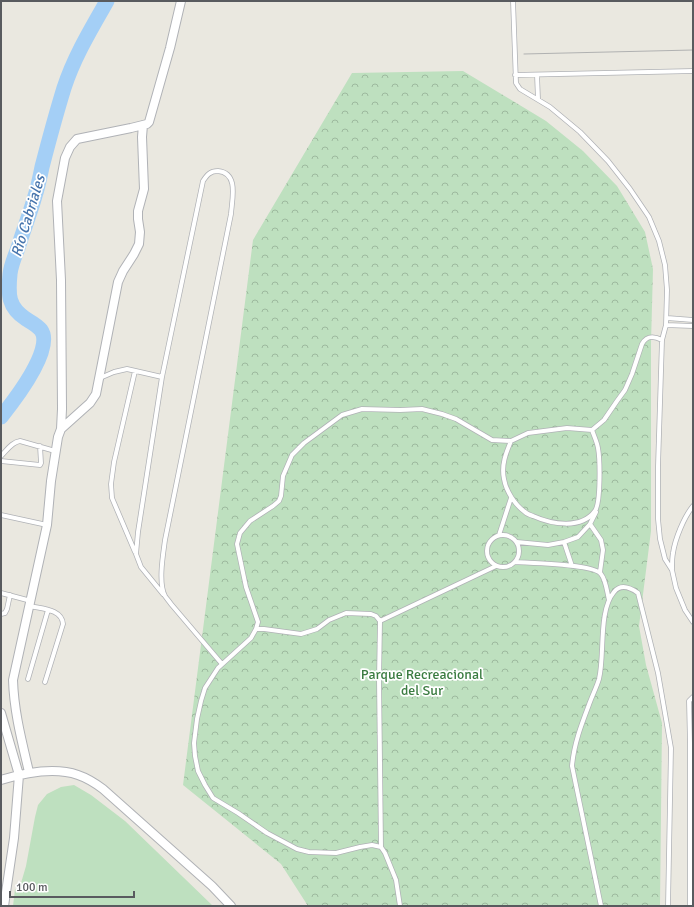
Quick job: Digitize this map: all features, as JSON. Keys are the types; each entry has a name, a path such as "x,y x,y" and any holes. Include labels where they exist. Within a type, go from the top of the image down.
{"street":[{"path":"29,772 19,728 14,698 13,680 47,525 55,451 61,429 61,280 57,201 65,158 70,147 78,139 143,125 149,122 170,48 181,1"},
{"path":"61,429 90,403 96,394 118,282 139,244 140,232 138,211 144,189 143,125"},
{"path":"1,713 19,775 14,838 4,906"},
{"path":"1,780 29,772 64,771 91,781 103,788 212,886 231,906"}],"lane":[{"path":"513,1 516,83 520,89 550,107 580,132 608,162 630,189 649,217 659,241 665,265 667,318 662,340 658,519 660,539 665,559 672,570"},
{"path":"515,76 693,71"},
{"path":"537,75 538,99"},
{"path":"136,554 138,532 162,377 203,181 207,174 213,171 225,172 230,177 233,185 231,214 165,540 162,564 162,584 165,596"},
{"path":"667,318 693,320"},
{"path":"666,324 693,326"},
{"path":"381,847 372,845 336,853 309,852 297,849 267,833 213,798 204,785 198,771 194,743 201,701 205,688 214,673 222,664 251,638 258,622 246,587 237,544 240,533 250,521 274,506 279,501 283,476 292,455 304,443 342,415 362,409 422,409 456,419 492,440 511,441 528,433 567,428 592,430 604,420 625,390 644,340 647,337 652,337 662,340"},
{"path":"100,378 114,372 127,369 162,377"},
{"path":"134,371 114,462 111,484 112,498 141,567 222,664"},
{"path":"496,566 488,559 486,549 490,540 499,535 509,536 517,542 548,545 564,542 578,537 590,524 596,513 599,494 600,468 598,447 592,430"},
{"path":"1,456 14,442 20,440 55,451"},
{"path":"511,441 504,459 504,479 511,498 525,512 543,521 563,525 583,521 590,517 596,510"},
{"path":"1,461 40,465 42,463 40,446"},
{"path":"499,535 511,498"},
{"path":"693,506 688,512 679,531 673,552 672,570 676,588 685,610 693,622"},
{"path":"1,515 47,525"},
{"path":"590,524 601,540 603,550 600,572 609,601"},
{"path":"515,562 519,552 517,542"},
{"path":"564,542 572,566"},
{"path":"380,621 496,566 506,567 515,562 582,567 600,572"},
{"path":"601,906 572,766 572,756 577,734 599,679 604,618 609,601 614,591 622,587 629,587 638,593 658,673 672,748 668,906"},
{"path":"1,593 56,612 61,615 63,619 63,624 45,682"},
{"path":"1,614 6,613 10,596"},
{"path":"28,680 48,610"},
{"path":"256,629 301,634 317,629 329,620 346,613 371,614 376,616 380,621 379,679 381,847 396,880 400,906"},
{"path":"690,906 689,702 693,697"}],"green space":[{"name":"Parque Recreacional del Sur","path":"463,71 546,121 583,151 617,186 645,232 653,269 651,343 651,531 639,626 646,665 662,723 660,906 308,906 281,864 183,785 253,240 352,73"},
{"path":"74,785 91,795 125,821 213,906 13,906 15,889 19,890 26,866 38,805 47,794 61,787"}],"waterway":[{"name":"Río Cabriales","path":"1,417 31,375 38,362 44,339 41,330 20,314 12,305 9,294 11,267 36,193 64,88 83,43 107,1"}],"tram line":[{"path":"524,54 693,50"}]}
